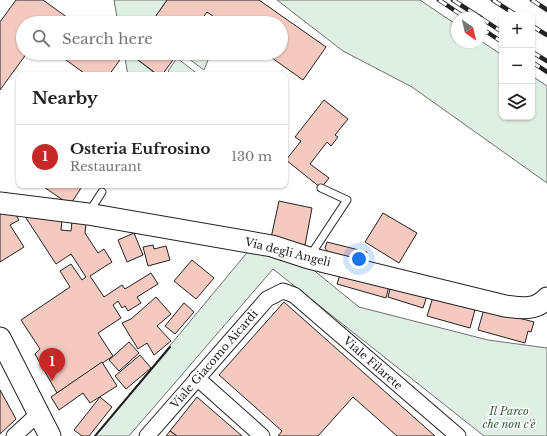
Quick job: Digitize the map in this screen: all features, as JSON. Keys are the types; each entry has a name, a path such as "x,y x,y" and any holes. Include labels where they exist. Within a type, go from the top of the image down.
{"street":[{"name":"Via degli Angeli","path":"0,203 88,214 272,246 309,258 506,306 530,308 540,304 547,298"},
{"name":"Viale Giacomo Aicardi","path":"147,436 267,298 280,292 287,291"},
{"name":"Viale Filarete","path":"287,291 294,295 458,436"},
{"path":"0,338 50,436"},
{"path":"197,378 262,436"},
{"path":"14,436 38,414"}],"lane":[{"path":"309,258 347,200 321,188"},
{"path":"88,214 102,192"}],"green space":[{"path":"114,0 167,0 156,16 117,16"},
{"path":"277,0 420,0 451,21 451,48 487,48 487,45 499,53 499,120 535,120 535,78 547,86 547,183 412,87 343,51"},
{"path":"125,60 138,60 153,72 127,72"},
{"path":"176,60 180,60 195,72 169,72 168,71"},
{"path":"190,60 208,60 204,70"},
{"name":"Il Parco che non c'è","path":"250,249 311,268 359,307 488,340 547,348 547,436 484,436 273,269 129,436 95,436"}],"building":[{"path":"16,0 43,0 65,16 16,16 16,60 22,60 0,90 0,22"},
{"path":"167,0 259,0 282,16 213,16 207,12 204,16 156,16"},
{"path":"288,20 326,47 303,80 275,60 288,60"},
{"path":"66,60 120,60 111,72 83,72"},
{"path":"138,60 173,60 164,72 154,72"},
{"path":"324,100 348,119 335,135 338,137 331,146 327,142 310,164 329,178 321,188 288,162 288,157 301,141 295,137"},
{"path":"45,188 81,188 70,205"},
{"path":"279,201 312,208 305,245 271,238"},
{"path":"13,211 19,220 10,225 24,247 0,262 0,213"},
{"path":"383,213 417,233 399,263 365,242"},
{"path":"24,215 62,220 61,230 71,231 72,221 86,223 85,233 98,253 104,249 112,262 90,276 104,297 122,285 125,289 151,273 158,284 137,297 141,303 128,311 125,306 122,308 118,301 113,305 121,318 98,333 113,356 57,393 35,354 40,349 21,320 70,287 60,271 71,264 82,280 86,277 71,254 56,264"},
{"path":"134,233 143,255 127,262 118,240"},
{"path":"327,242 367,252 363,265 333,258 325,248"},
{"path":"153,245 154,249 166,246 170,260 148,266 143,247"},
{"path":"192,260 214,278 196,299 174,281"},
{"path":"341,272 389,286 386,298 337,284"},
{"path":"391,285 427,296 423,308 388,297"},
{"path":"434,294 476,306 470,328 427,316"},
{"path":"156,297 171,314 157,326 171,341 154,355 147,343 138,349 122,323 131,319"},
{"path":"284,302 435,436 397,436 353,397 318,436 278,436 282,431 219,375"},
{"path":"184,303 194,312 175,334 165,326"},
{"path":"484,309 534,322 531,332 528,331 525,343 478,330"},
{"path":"129,342 139,353 119,371 109,360"},
{"path":"140,355 151,368 126,389 115,376"},
{"path":"102,362 117,386 90,403 83,393 59,410 51,397"},
{"path":"0,390 16,419 0,434"},
{"path":"100,397 112,407 89,436 82,436 74,430"},
{"path":"197,397 242,436 177,436 170,431"},
{"path":"170,431 177,436 166,436"}],"railway":[{"path":"439,0 457,12"},
{"path":"453,0 472,12"},
{"path":"493,0 511,12"},
{"path":"532,0 547,10"},
{"path":"487,22 499,30"},
{"path":"535,28 547,35"},
{"path":"487,32 499,40"},
{"path":"535,54 547,61"},
{"path":"535,64 547,72"}],"wall":[{"path":"95,436 170,347"}],"place":[{"name":"Osteria Eufrosino","path":"52,381"}]}
